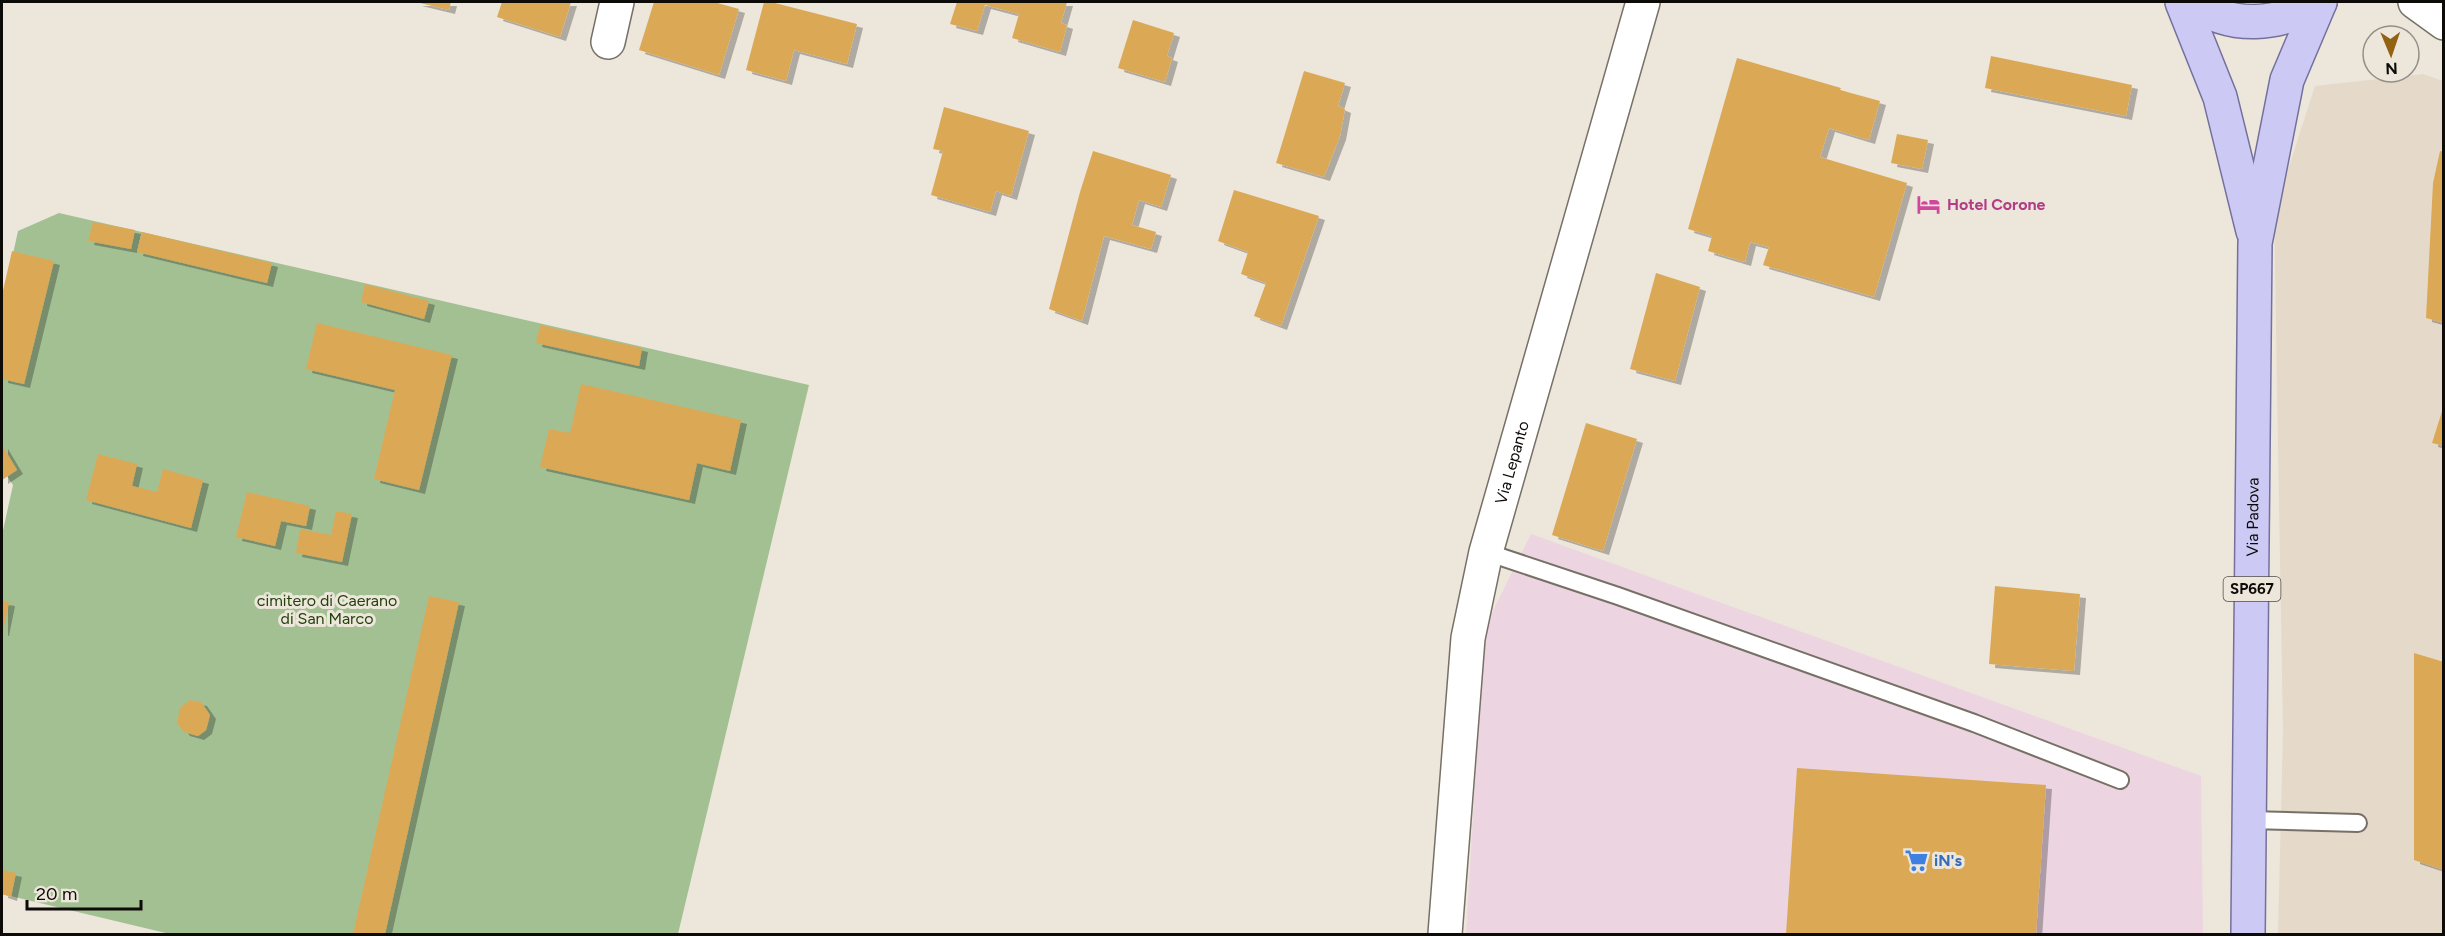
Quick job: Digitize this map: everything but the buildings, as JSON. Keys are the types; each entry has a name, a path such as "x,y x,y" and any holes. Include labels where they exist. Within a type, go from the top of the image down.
{"main road":[{"name":"Via Padova","path":"2182,2 2220,97 2255,243"},
{"name":"Via Padova","path":"2192,2 2203,9 2232,20 2262,22 2293,16 2320,2"},
{"name":"Via Padova","path":"2248,934 2255,243 2287,80 2320,2"}],"street":[{"path":"608,42 617,2"},
{"name":"Via Lepanto","path":"1445,934 1468,638 1486,552 1644,2"},
{"path":"2415,2 2444,22"}],"lane":[{"path":"1486,552 1618,596 1974,723 2120,780"},
{"path":"2249,820 2358,823"}],"shaded area":[{"path":"2421,74 2443,81 2443,934 2278,934 2283,731 2274,213 2315,86 2361,81 2361,84 2421,84"},
{"path":"1531,534 2201,776 2203,934 1466,934 1484,629"}],"green space":[{"name":"cimitero di Caerano di San Marco","path":"59,213 809,385 678,934 170,934 2,894 2,535 13,485 7,476 2,480 2,304 18,231"}],"place":[{"name":"Hotel Corone","path":"1929,204"},
{"name":"iN's","path":"1916,860"}]}
